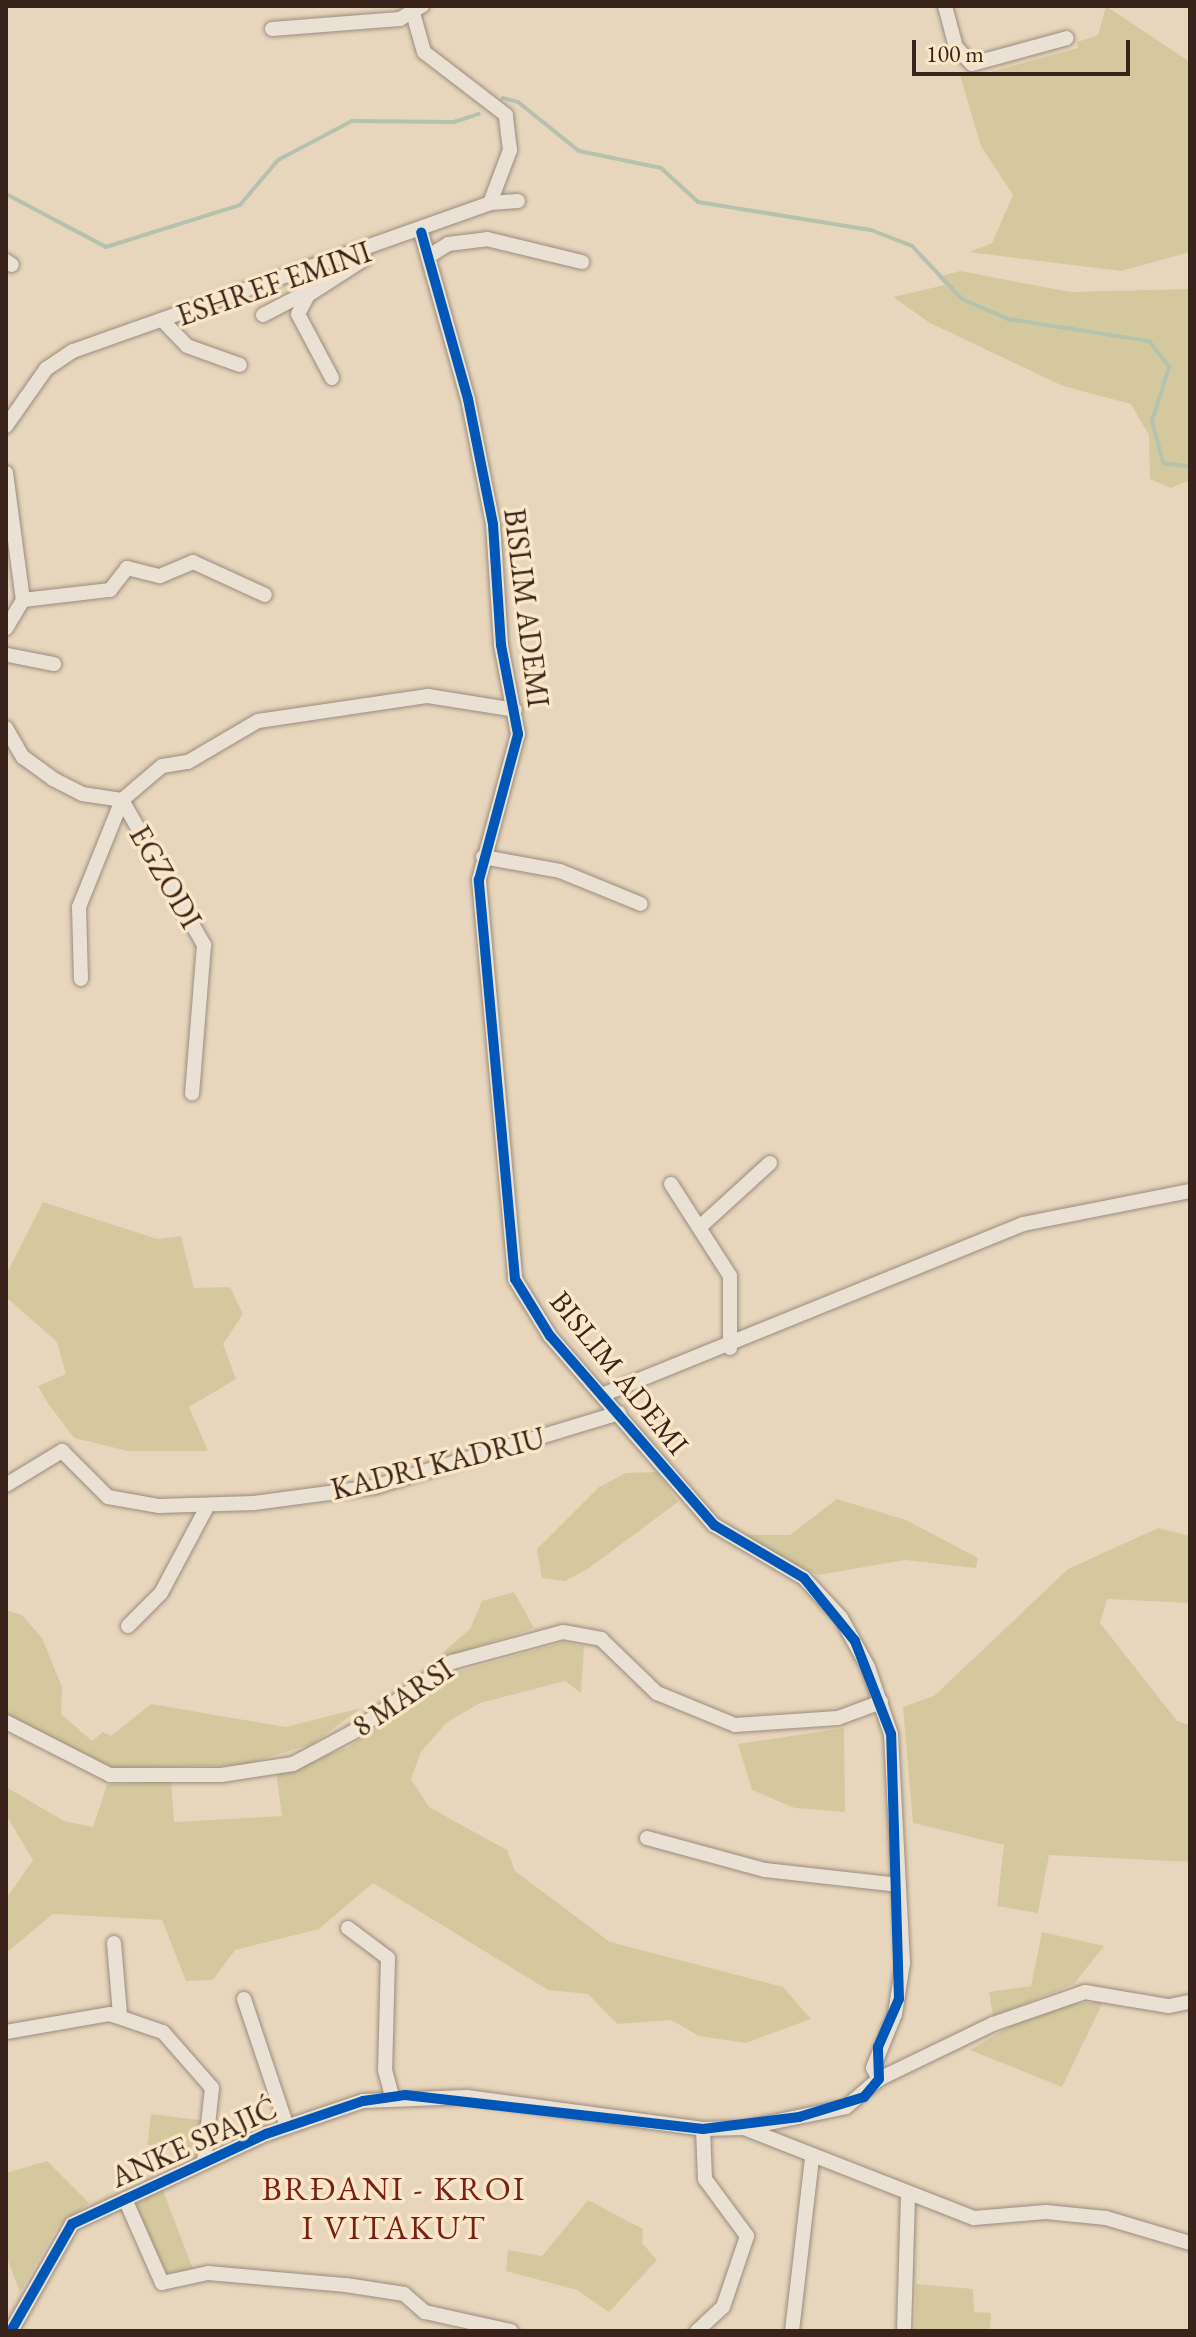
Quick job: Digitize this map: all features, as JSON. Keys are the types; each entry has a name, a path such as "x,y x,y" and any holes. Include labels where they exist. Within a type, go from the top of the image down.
{"street":[{"path":"945,6 956,47 972,64 1067,38"},
{"path":"272,29 415,9 424,52 506,115 510,150 490,203"},
{"name":"ESHREF EMINI","path":"6,426 46,369 73,351 385,246 490,203 518,201"},
{"name":"BISLIM ADEMI","path":"421,232 493,524 501,645 515,710 516,756 483,857 481,942 500,1055 515,1279 550,1336 726,1537 777,1561 828,1600 881,1702 894,1760 903,1963 895,2014 873,2068 879,2079"},
{"path":"429,256 448,244 487,239 582,262"},
{"name":"ESHREF EMINI","path":"263,315 317,288 385,246"},
{"name":"ESHREF EMINI","path":"317,288 298,314 332,378"},
{"name":"ESHREF EMINI","path":"164,322 187,346 240,365"},
{"path":"6,473 23,600 6,628"},
{"path":"23,600 110,590 127,568 160,576 193,562 265,595"},
{"path":"7,654 54,664"},
{"path":"6,728 23,757 53,779 82,794 122,800 162,766 188,762 258,721 428,696 515,710"},
{"name":"EGZODI","path":"81,979 79,907 122,800"},
{"name":"EGZODI","path":"122,800 204,945 192,1094"},
{"path":"483,857 560,871 641,904"},
{"path":"702,1225 770,1163"},
{"path":"671,1184 702,1225 730,1276 730,1348"},
{"path":"602,1395 730,1348 1023,1224 1190,1191"},
{"name":"KADRI KADRIU","path":"6,1485 62,1451 108,1497 207,1507 374,1487 619,1413"},
{"path":"128,1626 161,1593 207,1507"},
{"name":"8 MARSI","path":"6,1722 110,1775 221,1775 293,1764 353,1732 452,1662 563,1632 601,1639 657,1693 735,1725 838,1718 881,1702"},
{"path":"647,1838 765,1870 899,1885"},
{"path":"348,1928 388,1958 385,2070 392,2096"},
{"path":"114,1943 120,2015"},
{"path":"744,2128 846,2107 879,2079 1042,2003 1085,1992 1169,2006 1190,2002"},
{"path":"244,1999 287,2127"},
{"path":"6,2032 52,2019 120,2015 163,2032 206,2076 214,2105 204,2162"},
{"name":"ANKE SPAJIĆ","path":"11,2331 72,2224 287,2127 392,2096 467,2097 703,2129 744,2128"},
{"path":"744,2128 974,2218 1046,2212 1106,2218 1190,2243"},
{"path":"697,2331 723,2307 747,2236 705,2179 703,2129"},
{"path":"792,2331 812,2157"},
{"path":"904,2331 908,2193"},
{"path":"125,2199 162,2283 208,2273 346,2285 404,2294 425,2312 511,2331"}],"shaded area":[{"path":"1106,6 1190,62 1190,252 1121,271 969,252 992,243 1013,195 981,146 959,72 980,75 1078,48 1077,42 1098,35"},
{"path":"960,271 1070,292 1190,289 1190,480 1171,488 1150,479 1149,435 1131,404 1063,386 930,323 893,297 945,285 938,277"},
{"path":"43,1202 157,1239 181,1236 194,1288 230,1287 243,1314 223,1344 236,1379 189,1407 208,1451 128,1451 74,1438 47,1402 38,1386 66,1374 57,1342 6,1297 6,1275"},
{"path":"657,1472 678,1502 589,1568 565,1581 542,1578 537,1549 599,1487 626,1473"},
{"path":"837,1499 906,1520 978,1558 976,1568 905,1560 818,1575 736,1535 790,1535"},
{"path":"1158,1528 1190,1536 1190,1603 1107,1599 1100,1623 1177,1721 1190,1725 1190,1862 1049,1855 1038,1913 997,1906 1004,1845 913,1823 903,1707 934,1696 1068,1569"},
{"path":"514,1592 534,1628 433,1661 470,1629 482,1601"},
{"path":"6,1610 22,1615 42,1638 62,1687 61,1714 92,1741 103,1732 111,1736 151,1704 286,1727 361,1708 312,1744 243,1765 111,1768 6,1716"},
{"path":"564,1642 584,1646 581,1693 565,1681 480,1703 446,1723 421,1752 411,1779 429,1807 507,1850 515,1871 610,1942 783,1987 811,2019 746,2043 699,2036 671,2020 617,2024 588,1994 548,1990 373,1883 319,1929 235,1950 213,1980 186,1981 162,1920 53,1914 6,1953 6,1899 33,1860 6,1815 6,1787 64,1821 93,1827 107,1785 171,1780 174,1822 282,1816 276,1771 347,1748 454,1673"},
{"path":"844,1728 845,1812 795,1808 752,1790 738,1744"},
{"path":"1042,1932 1104,1946 1074,1984 993,2016 989,1992 1031,1986"},
{"path":"1103,2002 1062,2087 970,2050 1025,2018 1066,2004"},
{"path":"151,2114 202,2120 198,2151 147,2145"},
{"path":"47,2161 89,2203 59,2225 20,2292 6,2256 6,2173"},
{"path":"162,2188 193,2269 168,2276 133,2207"},
{"path":"588,2200 643,2229 642,2243 657,2260 609,2312 577,2290 506,2271 508,2250 542,2256"},
{"path":"916,2284 973,2289 974,2312 991,2313 990,2331 915,2331"}],"waterway":[{"path":"503,98 518,102 579,151 661,168 698,202 871,230 912,246 962,299 1008,319 1149,341 1169,367 1152,421 1163,463 1190,467"},
{"path":"6,194 106,247 240,205 278,160 352,121 454,122 479,114"}],"cycle path":[{"path":"11,2331 72,2224 266,2134 363,2101 405,2095 703,2129 799,2117 864,2097 879,2079 878,2047 899,1999 891,1734 855,1641 804,1578 714,1525 550,1336 515,1279 479,880 518,734 501,645 493,524 468,399 421,232"}],"district":[{"name":"BRĐANI - KROI I VITAKUT","path":"394,2208"}]}
